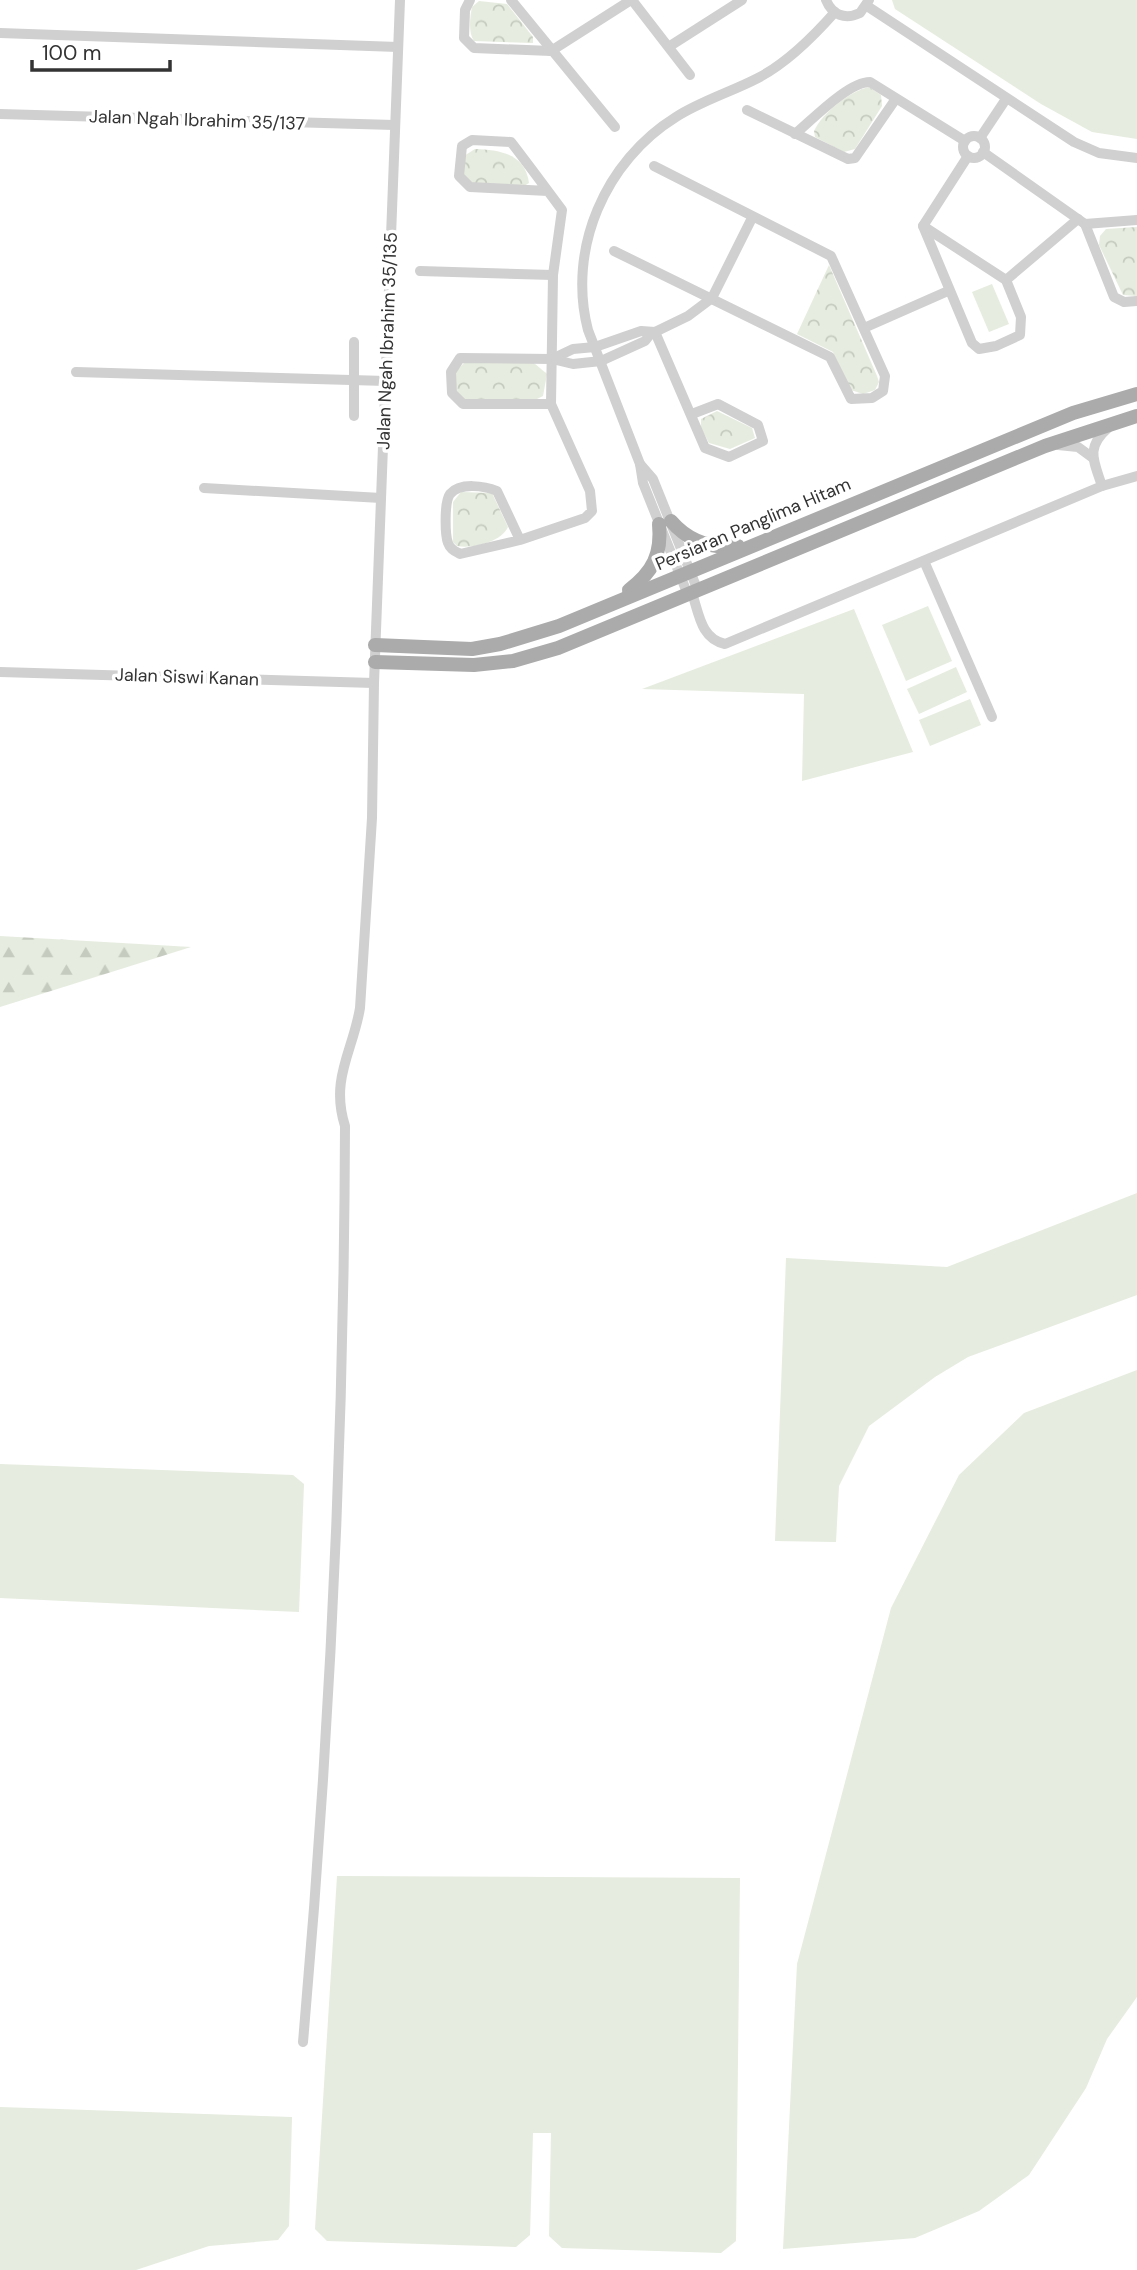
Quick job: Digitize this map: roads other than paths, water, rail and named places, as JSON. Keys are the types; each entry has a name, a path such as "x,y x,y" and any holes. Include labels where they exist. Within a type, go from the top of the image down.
{"main road":[{"name":"Persiaran Panglima Hitam","path":"375,645 472,649 500,644 559,626 1073,413 1137,394"},
{"path":"375,662 474,665 513,661 558,648 1045,446 1137,416"},
{"path":"611,604 643,580 655,565 665,522 693,541 720,548 756,544"}],"street":[{"name":"Jalan Ngah Ibrahim 35/135","path":"303,2042 327,1749 339,1463 345,1245 345,1126 340,1112 341,1077 344,1056 357,1026 360,1008 372,818 375,645 400,0"},
{"path":"470,0 465,10 464,38 474,48 551,51 631,0 670,46 690,75"},
{"path":"510,0 614,127"},
{"path":"670,46 742,0"},
{"path":"826,0 835,12 853,16 868,3 1006,99 1074,142 1099,153 1137,158"},
{"path":"835,12 782,63 676,117 646,140 622,166 595,214 585,245 581,277 583,309 640,464 653,480 704,631 713,641 725,643 1102,486 1137,476"},
{"path":"0,33 398,47"},
{"path":"795,134 862,82 870,82 895,100 965,141"},
{"path":"980,138 1006,99"},
{"path":"747,110 841,158 855,158 895,100"},
{"name":"Jalan Ngah Ibrahim 35/137","path":"0,114 394,125"},
{"path":"970,137 980,138 984,143 982,152 975,157 968,156 963,147 965,141 970,137"},
{"path":"520,540 497,491 466,487 450,495 447,541 451,548 460,554 520,540 585,518 592,510 590,491 551,404 553,275 562,210 548,191 511,142 472,140 462,146 459,176 470,187 548,191"},
{"path":"982,152 1082,222 1114,298 1124,302 1137,301"},
{"path":"923,226 968,156"},
{"path":"614,251 830,357 851,399 859,401 872,398 883,391 884,376 831,256 654,166"},
{"path":"551,404 463,404 452,393 450,382 454,363 460,358 552,359 573,365 601,361 645,341 654,332 688,316 712,298 752,218"},
{"path":"1006,280 1082,222 1137,220"},
{"path":"923,226 1006,280 1021,317 1022,331 1014,339 988,349 979,349 972,342 948,291 923,226"},
{"path":"935,258 939,247 955,246"},
{"path":"419,271 553,275"},
{"path":"864,328 948,291"},
{"path":"552,359 573,349 595,347 641,331 654,332"},
{"path":"654,332 705,448 729,457 763,441 758,425 718,404 692,414"},
{"path":"354,342 354,416"},
{"path":"76,372 386,381"},
{"path":"1102,486 1093,458 1096,439 1115,421"},
{"path":"1045,446 1078,447 1093,458"},
{"path":"204,488 382,498"},
{"path":"925,561 992,716"},
{"name":"Jalan Siswi Kanan","path":"0,672 374,683"}]}
